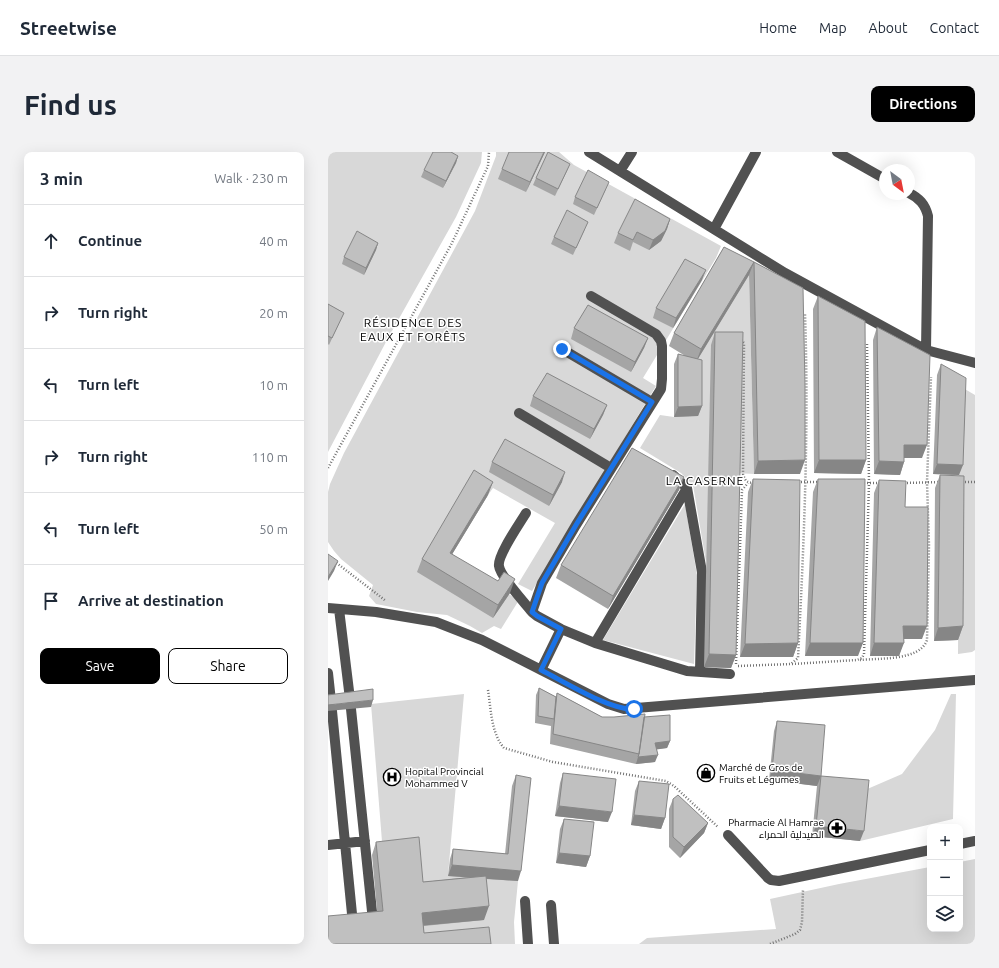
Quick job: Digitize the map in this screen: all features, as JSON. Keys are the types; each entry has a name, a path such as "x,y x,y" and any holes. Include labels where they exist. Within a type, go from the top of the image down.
{"street":[{"path":"589,152 785,273 926,350 975,363"},
{"path":"620,171 632,152"},
{"path":"714,229 756,152"},
{"path":"837,152 879,176"},
{"path":"915,198 926,208 928,216 926,350"},
{"path":"532,612 542,583 611,468 628,449 652,402 661,389 663,357 662,346 656,334 591,296"},
{"path":"562,349 652,402"},
{"path":"519,413 611,468"},
{"path":"662,469 675,476 687,488 702,572 700,672"},
{"path":"595,643 687,488"},
{"path":"526,513 501,556 499,566 502,574 532,612 537,616 561,629 595,643 687,670 730,674"},
{"path":"328,608 376,612 436,622 482,640 608,704 629,709 975,680"},
{"path":"339,609 373,921"},
{"path":"541,670 561,629"},
{"path":"328,673 352,924"},
{"path":"728,835 771,880 779,881 927,851"},
{"path":"328,845 365,841"},
{"path":"963,843 975,841"},
{"path":"525,901 528,944"},
{"path":"551,905 554,944"}],"path":[{"path":"328,468 452,243 488,166 489,152"},
{"path":"791,664 798,658 806,482 807,364 805,314"},
{"path":"737,338 743,340 744,343 743,474 748,483"},
{"path":"857,660 862,658 864,654 869,483 867,343"},
{"path":"757,483 748,483 742,490 736,666 910,656 922,649 926,645 927,640 929,545 927,482 931,377"},
{"path":"792,482 825,482"},
{"path":"898,483 943,482"},
{"path":"959,482 975,482"},
{"path":"862,483 884,483"},
{"path":"330,557 368,587"},
{"path":"488,690 493,723 499,742 504,748 553,762 666,781 674,786 714,824 728,835"},
{"path":"770,944 800,930 802,922 803,876"}],"shaded area":[{"path":"328,152 482,152 481,163 456,217 387,340 328,452"},
{"path":"496,152 559,152 574,165 721,246 716,258 643,378 656,386 532,591 518,584 555,523 493,488 488,495 445,566 498,588 519,600 501,629 494,626 482,633 447,615 417,612 376,604 369,596 373,585 341,559 328,542 328,492 344,453 475,211 496,156"},
{"path":"749,275 754,474 735,473 706,562 693,485 681,473 640,448 660,415 674,417 698,416 696,362"},
{"path":"963,388 975,395 975,650 972,652 958,654 959,475"},
{"path":"685,504 697,575 694,664 603,640"},
{"path":"464,694 448,875 518,881 514,922 515,944 419,944 418,895 383,854 371,704"},
{"path":"951,694 956,694 953,819 860,841 865,790 902,774 935,730"},
{"path":"975,859 975,944 639,944 647,938 776,929 770,899 927,868 927,932 963,932 963,861"}],"building":[{"path":"433,152 451,152 458,156 446,181 424,170"},
{"path":"509,152 544,152 530,182 502,169"},
{"path":"548,152 570,164 558,189 536,178"},
{"path":"588,170 609,182 597,208 575,197"},
{"path":"635,199 670,219 665,231 653,240 637,232 633,240 618,233"},
{"path":"567,210 588,222 576,248 554,237"},
{"path":"357,231 378,243 366,268 344,257"},
{"path":"724,247 754,262 701,349 674,333"},
{"path":"685,259 706,270 676,318 656,308"},
{"path":"754,262 803,288 805,460 758,461"},
{"path":"818,296 865,321 866,460 819,460"},
{"path":"328,304 344,313 332,338 328,336"},
{"path":"588,305 648,338 635,362 574,328"},
{"path":"877,327 930,355 927,445 904,445 904,462 879,461"},
{"path":"715,332 743,332 736,655 709,654"},
{"path":"678,354 702,360 702,406 678,407"},
{"path":"941,364 966,378 963,465 937,464"},
{"path":"547,373 607,405 594,429 533,396"},
{"path":"505,439 565,472 553,495 492,462"},
{"path":"632,448 684,477 613,596 561,565"},
{"path":"474,470 493,482 450,553 498,581 504,572 515,579 498,605 422,559"},
{"path":"940,475 964,476 963,626 938,628"},
{"path":"753,479 800,480 798,643 745,644"},
{"path":"818,479 865,479 863,643 810,643"},
{"path":"879,480 906,481 905,507 928,507 927,626 903,626 904,643 874,643"},
{"path":"328,554 338,561 328,577"},
{"path":"539,688 556,697 554,719 538,716"},
{"path":"373,689 373,700 328,705 328,695"},
{"path":"557,693 602,717 645,714 639,754 553,734"},
{"path":"670,715 670,741 655,743 658,755 638,757 644,717"},
{"path":"777,721 825,725 821,776 772,770"},
{"path":"563,773 616,779 612,812 559,806"},
{"path":"516,775 531,778 521,871 452,865 453,849 508,854"},
{"path":"821,776 869,780 864,831 816,826"},
{"path":"639,781 669,784 665,818 634,815"},
{"path":"678,795 708,823 684,847 673,837 673,799"},
{"path":"564,819 594,822 590,856 559,853"},
{"path":"419,837 423,882 486,876 489,906 422,913 424,933 489,927 491,944 328,944 328,916 383,911 376,842"}],"place":[{"name":"Marché de Gros de Fruits et Légumes","path":"706,773"},
{"name":"Hopital Provincial Mohammed V","path":"392,777"},
{"name":"Pharmacie Al Hamrae الصيدلية الحمراء","path":"837,828"}],"district":[{"name":"RÉSIDENCE DES EAUX ET FORÊTS","path":"413,330"},
{"name":"LA CASERNE","path":"705,481"}],"route":[{"path":"562,349 652,402 542,583 532,612 561,629 541,670 608,704 624,709 634,709"}]}
